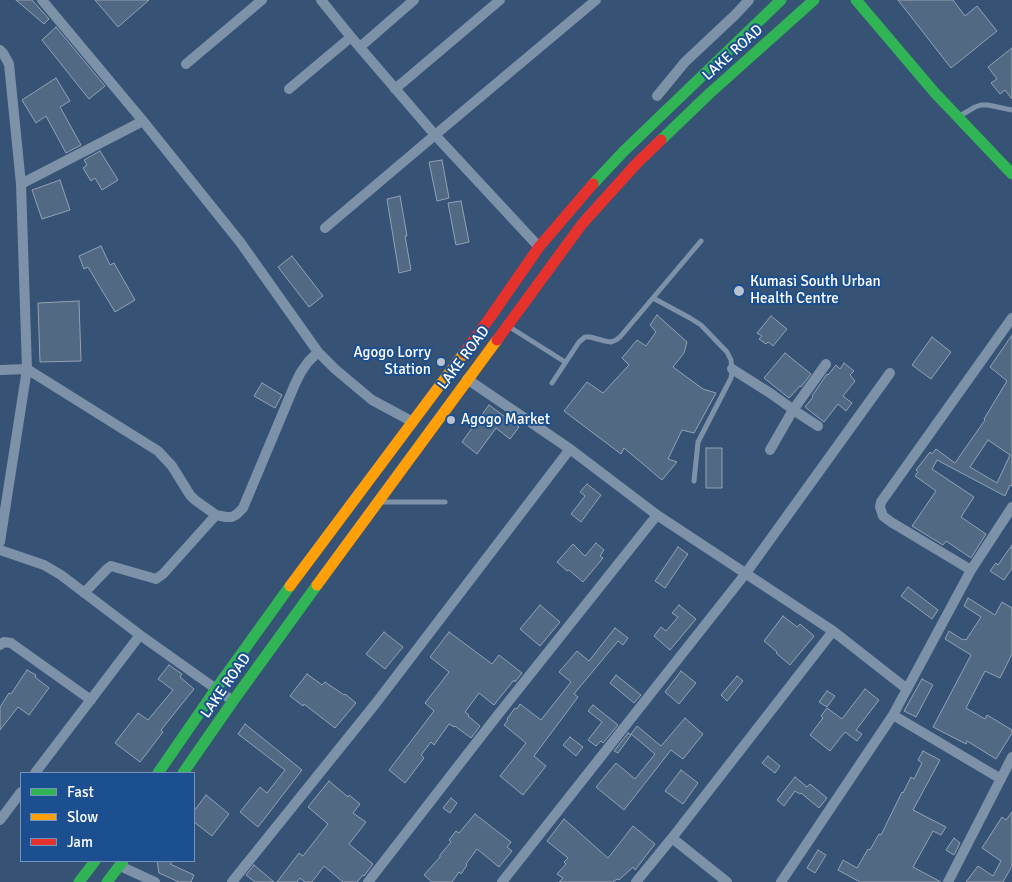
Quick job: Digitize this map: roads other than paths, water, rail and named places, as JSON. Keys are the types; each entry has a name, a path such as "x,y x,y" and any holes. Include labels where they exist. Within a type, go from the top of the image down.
{"main road":[{"name":"LAKE ROAD","path":"159,772 318,547 489,319 539,247 598,177 781,0"},
{"name":"LAKE ROAD","path":"183,772 377,502 582,224 637,163 710,93 814,0"},
{"path":"856,0 935,93 1012,174"},
{"path":"79,882 94,862"},
{"path":"107,882 121,863"}],"street":[{"path":"42,0 143,121 240,242 318,352 372,400 413,422"},
{"path":"186,64 262,0"},
{"path":"321,0 435,135 539,247"},
{"path":"360,48 414,0"},
{"path":"395,89 500,0"},
{"path":"325,228 596,0"},
{"path":"657,96 685,62 749,0"},
{"path":"289,89 351,37"},
{"path":"0,50 9,64 21,184 27,368 0,542"},
{"path":"21,184 143,121"},
{"path":"971,570 891,522 883,516 880,507 881,502 1012,318"},
{"path":"0,370 27,368 158,451 172,466 190,495 216,515 232,517 242,508 298,378 308,362 318,352"},
{"path":"770,450 793,410 826,364"},
{"path":"732,369 818,426"},
{"path":"502,882 746,573 890,373"},
{"path":"467,379 570,449 657,515 833,631 907,689"},
{"path":"232,882 376,704 570,449"},
{"path":"781,882 893,715 971,570 1012,507"},
{"path":"84,593 111,566 156,580 216,515"},
{"path":"368,882 657,515"},
{"path":"0,550 44,565 61,575 140,635 233,701"},
{"path":"636,882 833,631"},
{"path":"36,772 140,635"},
{"path":"0,645 4,642 11,643 91,700"},
{"path":"893,715 1001,779"},
{"path":"948,882 1011,759"},
{"path":"0,820 20,793"},
{"path":"672,838 727,882"},
{"path":"121,863 156,882"}],"lane":[{"path":"958,117 981,105 1012,110"},
{"path":"552,383 579,342 585,337 612,342 620,337 701,241"},
{"path":"653,298 701,326 727,352 731,360 730,378 698,442 694,481"},
{"path":"507,326 565,362"},
{"path":"377,502 445,502"}],"place":[{"name":"Kumasi South Urban Health Centre","path":"739,291"},
{"name":"Agogo Lorry Station","path":"441,362"},
{"name":"Agogo Market","path":"451,420"}]}
